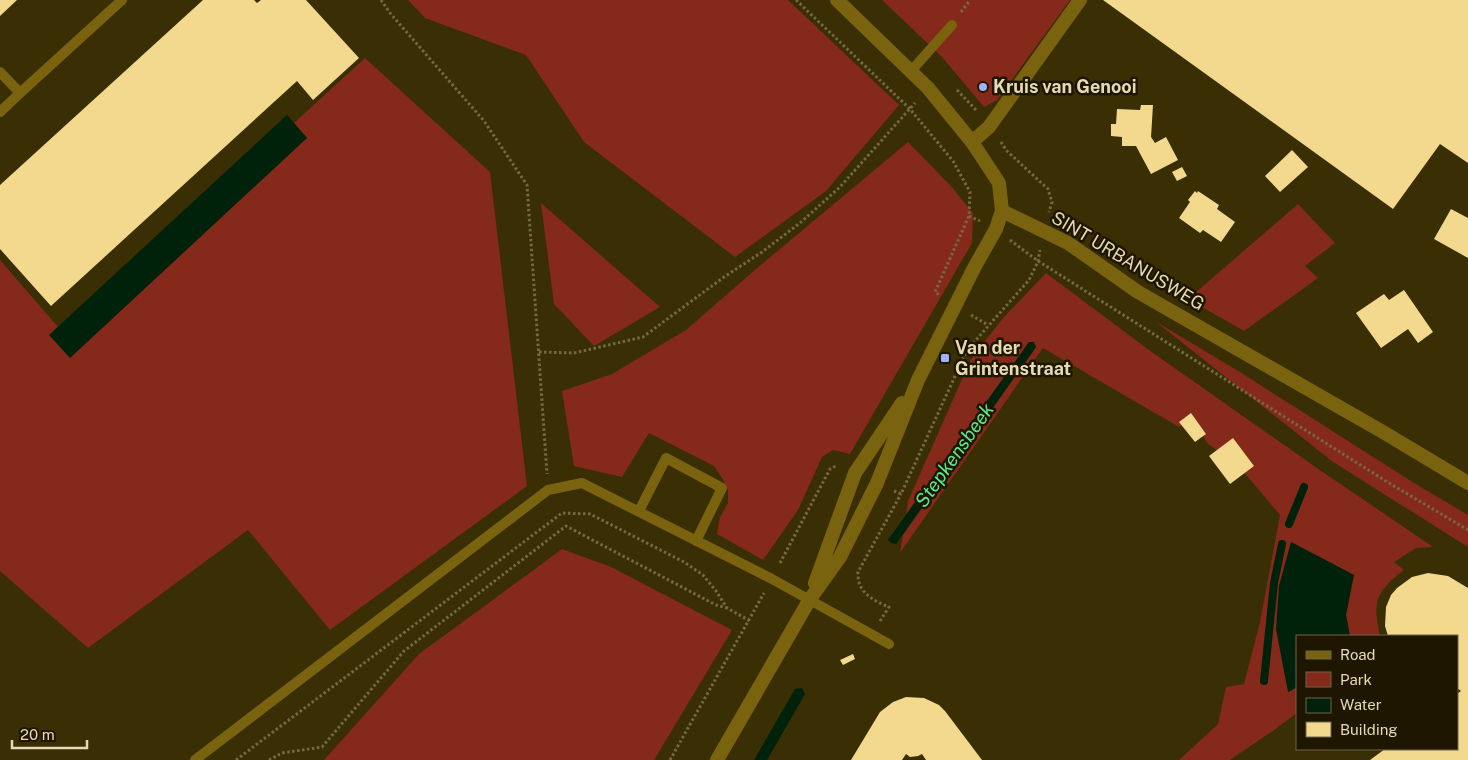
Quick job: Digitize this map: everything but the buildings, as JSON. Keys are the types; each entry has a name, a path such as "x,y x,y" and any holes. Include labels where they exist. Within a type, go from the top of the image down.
{"street":[{"path":"717,760 810,599 840,557 877,483 918,380 974,268 996,229 1002,210 999,183 972,142 928,88 837,0"},
{"path":"972,142 989,127 1080,0"},
{"name":"SINT URBANUSWEG","path":"1002,210 1068,243 1138,292 1468,483"},
{"path":"810,599 856,473 918,380"}],"lane":[{"path":"0,112 122,0"},
{"path":"910,72 952,25"},
{"path":"0,72 20,93"},
{"path":"639,511 666,458 722,488 696,541"},
{"path":"195,760 548,490 582,482 772,579 890,644"}],"path":[{"path":"382,0 390,13 484,121 527,185 548,490"},
{"path":"796,0 910,109 953,161 970,192 969,216 935,292 956,306"},
{"path":"539,352 574,353 643,337 800,223 840,187 928,88"},
{"path":"871,634 889,607 880,604 859,585 858,572 901,494 967,350 1029,280 1038,261 1052,202 1048,189 1007,151 989,127"},
{"path":"1038,261 1389,483 1468,530"},
{"path":"670,760 750,621 830,469 835,466 841,466 856,473"},
{"path":"877,483 901,494"},
{"path":"236,760 562,513 590,514 684,562 703,576 727,608"},
{"path":"269,760 282,753 322,746 404,651 566,526 750,621"}],"green space":[{"path":"408,0 788,0 899,105 826,191 735,257 584,142 526,55 425,18"},
{"path":"882,0 1070,0 997,100 984,107 941,56"},
{"path":"365,58 490,172 527,486 330,630 248,530 88,648 0,571 0,260 58,327 49,336 307,138 294,123"},
{"path":"908,142 950,185 973,213 972,243 850,454 833,450 822,457 798,510 763,560 717,534 720,517 728,503 728,490 714,466 649,433 622,477 574,466 562,391 612,374 686,330"},
{"path":"541,203 660,307 594,346 554,304"},
{"path":"1298,204 1335,243 1305,266 1318,278 1244,331 1188,299"},
{"path":"1046,273 1149,350 1433,547 1416,548 1394,562 1404,570 1387,584 1378,598 1376,614 1380,635 1350,635 1346,615 1353,575 1291,542 1289,692 1296,688 1296,714 1230,760 1179,760 1218,724 1226,687 1244,684 1260,622 1280,515 1236,463 1208,444 1192,419 1179,427 1043,348 900,553 903,535 1036,347 1029,342 906,515 908,501 971,359 1003,318"},
{"path":"1155,321 1468,515 1468,547 1333,462"},
{"path":"562,549 611,567 732,630 654,760 324,760 419,654"}],"water":[{"path":"287,115 307,138 70,358 49,335"},
{"name":"Stepkensbeek","path":"1029,342 1034,342 1036,347 896,544 891,543 888,540"},
{"path":"1291,542 1354,575 1346,615 1350,635 1296,635 1296,688 1288,692 1276,629 1279,586"},
{"path":"802,688 805,694 767,760 754,760 795,689"}],"waterway":[{"path":"1289,524 1304,487"},
{"path":"1264,681 1274,583 1282,544"}],"place":[{"name":"Kruis van Genooi","path":"983,87"},
{"name":"Van der Grintenstraat","path":"945,358"}]}
